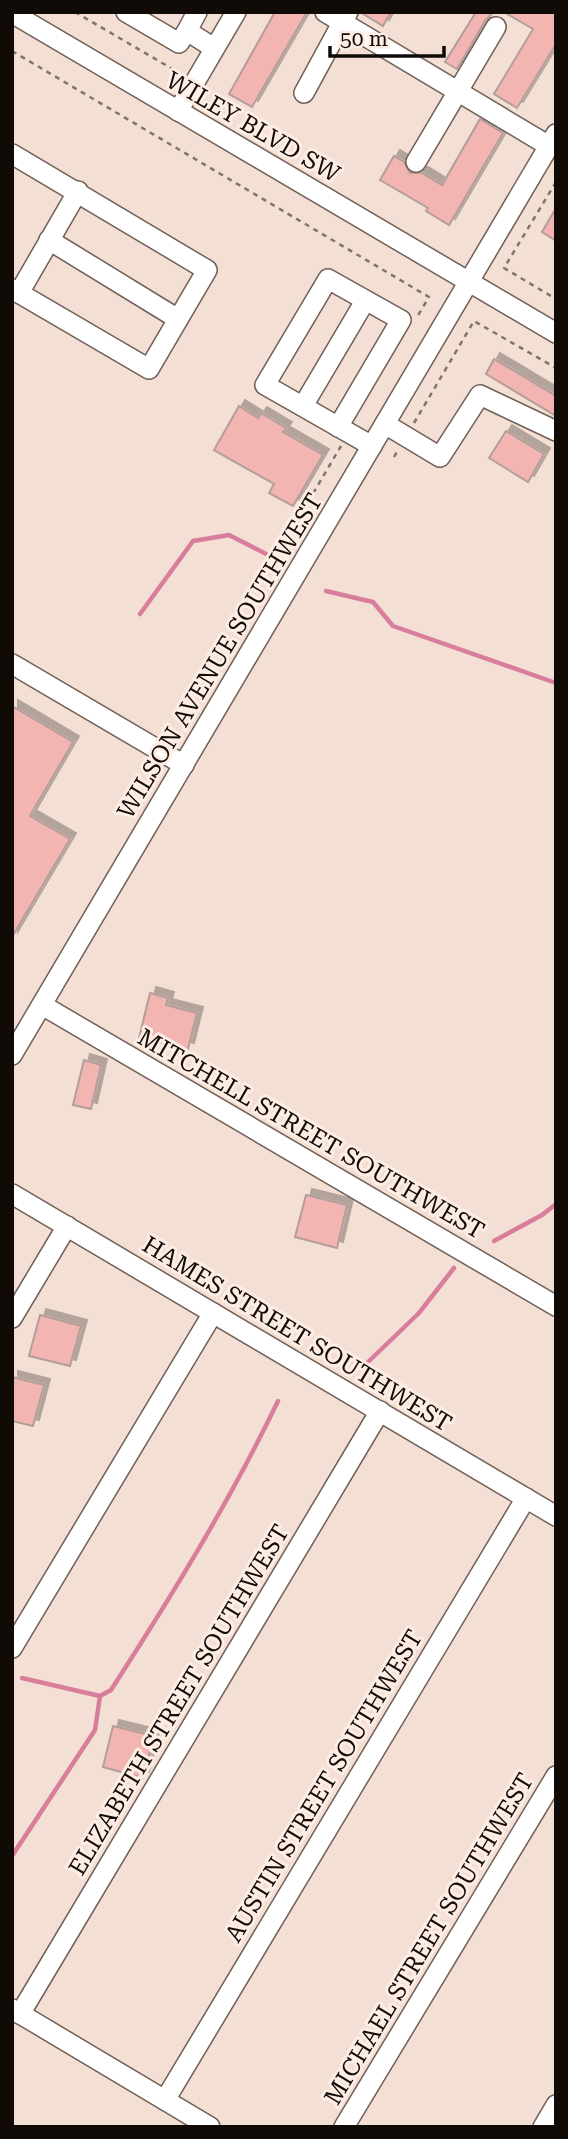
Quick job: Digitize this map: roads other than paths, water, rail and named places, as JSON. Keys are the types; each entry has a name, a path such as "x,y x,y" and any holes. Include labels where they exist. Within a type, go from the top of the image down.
{"street":[{"path":"127,12 179,43 197,12"},
{"path":"178,111 236,12"},
{"path":"325,12 345,18 458,92 552,140"},
{"name":"WILEY BLVD SW","path":"12,13 556,333"},
{"path":"304,93 345,18"},
{"path":"416,162 496,27"},
{"path":"187,31 214,48"},
{"name":"WILSON AVENUE SOUTHWEST","path":"12,1055 552,140"},
{"path":"12,153 78,191 207,270 149,369 15,291 50,240 78,191"},
{"path":"538,164 556,174"},
{"path":"50,240 178,319"},
{"path":"338,427 401,320 328,279 265,384 338,427 372,446"},
{"path":"303,406 365,301"},
{"path":"385,424 440,457 480,396 556,431"},
{"path":"12,664 184,765"},
{"name":"MITCHELL STREET SOUTHWEST","path":"42,1005 556,1306"},
{"name":"HAMES STREET SOUTHWEST","path":"12,1194 556,1516"},
{"path":"12,1318 67,1226"},
{"path":"12,1648 213,1313"},
{"name":"ELIZABETH STREET SOUTHWEST","path":"16,2011 380,1412"},
{"name":"AUSTIN STREET SOUTHWEST","path":"165,2100 526,1498"},
{"name":"MICHAEL STREET SOUTHWEST","path":"344,2127 556,1776"},
{"path":"16,2011 210,2127"},
{"path":"543,2127 556,2105"}],"waterway":[{"path":"140,614 193,541 229,535 270,556"},
{"path":"326,591 373,602 393,626 556,683"},
{"path":"494,1241 542,1215 556,1204"},
{"path":"368,1362 419,1313 454,1268"},
{"path":"22,1678 100,1696 111,1690 199,1548 278,1401"},
{"path":"12,1856 95,1730 100,1696"}]}
